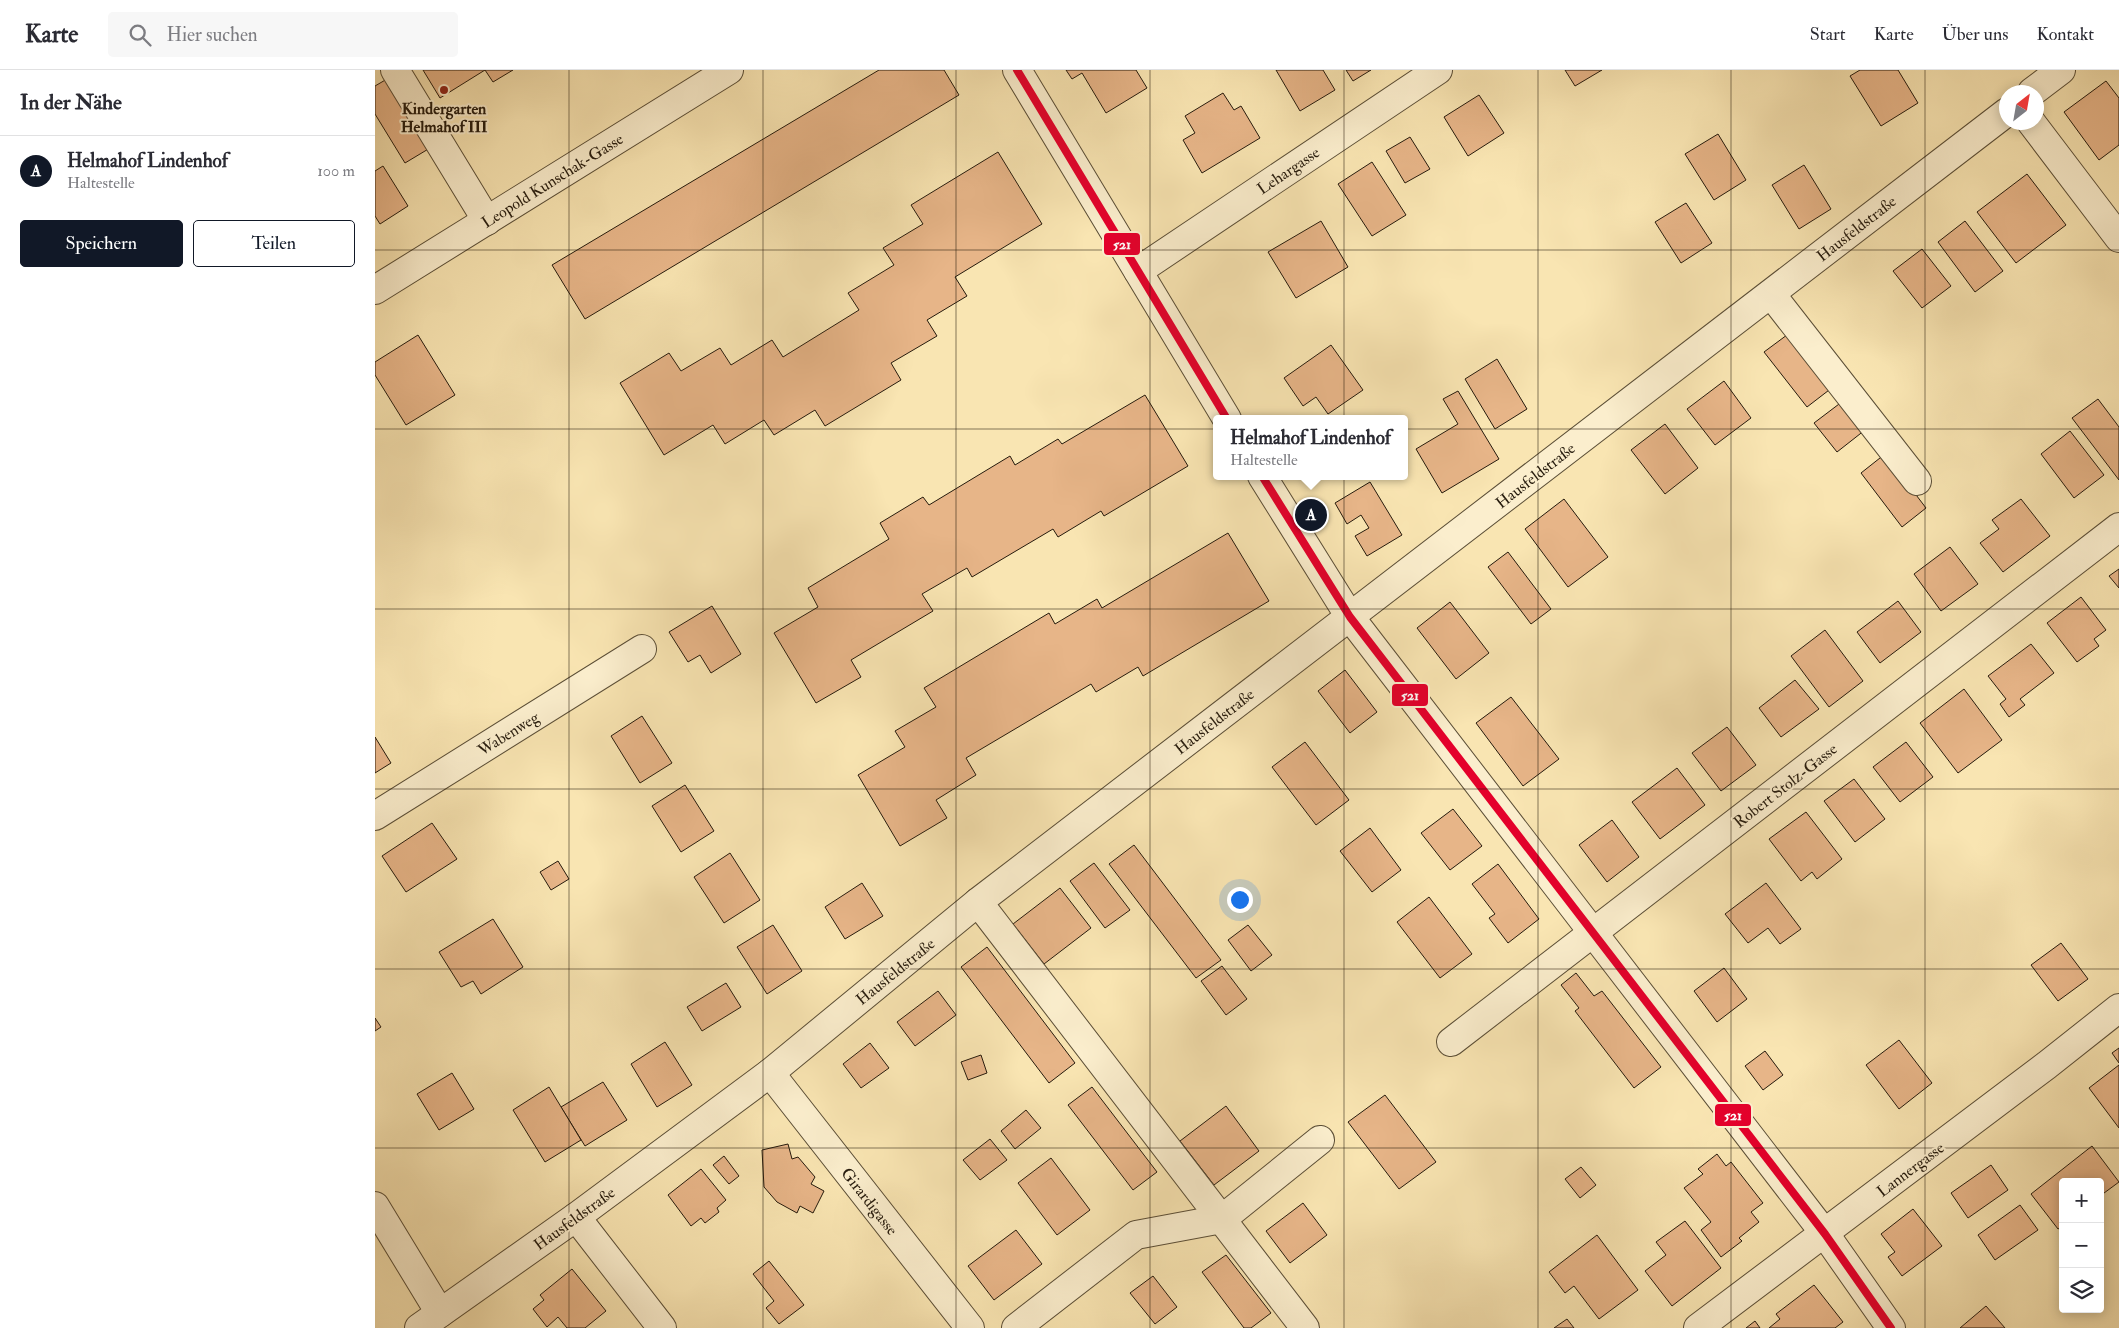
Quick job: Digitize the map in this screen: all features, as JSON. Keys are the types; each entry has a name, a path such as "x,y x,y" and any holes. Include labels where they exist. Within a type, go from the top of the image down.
{"street":[{"path":"395,70 487,221"},
{"name":"Leopold Kunschak-Gasse","path":"375,290 729,70"},
{"path":"1017,70 1225,415"},
{"name":"Lehargasse","path":"1138,271 1438,70"},
{"path":"2041,85 2061,70"},
{"name":"Hausfeldstraße","path":"430,1320 576,1217 770,1073 978,902 1999,118"},
{"path":"2037,130 2119,238"},
{"path":"1771,294 1917,481"},
{"path":"1264,480 1350,617 1825,1234 1891,1328"},
{"name":"Robert Stolz-Gasse","path":"1451,1042 2119,527"},
{"name":"Wabenweg","path":"375,816 642,649"},
{"path":"978,902 1305,1328"},
{"name":"Lannergasse","path":"1698,1328 1825,1234 2119,1008"},
{"name":"Girardigasse","path":"770,1073 970,1328"},
{"path":"1016,1328 1136,1235 1222,1219 1320,1140"},
{"path":"375,1206 430,1320"},
{"path":"576,1217 662,1328"}],"building":[{"name":"Kindergarten Helmahof III","path":"423,70 485,70 440,98"},
{"path":"485,70 513,70 493,82"},
{"path":"879,70 944,70 959,95 585,319 552,265"},
{"path":"1066,70 1136,70 1147,88 1106,113 1082,73 1072,79"},
{"path":"1276,70 1323,70 1335,90 1300,111"},
{"path":"1346,70 1371,70 1353,81"},
{"path":"1565,70 1602,70 1575,86"},
{"path":"1860,70 1898,70 1918,103 1881,126 1850,76"},
{"path":"387,79 430,148 405,163 375,114 375,86"},
{"path":"2106,81 2119,98 2119,145 2099,160 2064,112"},
{"path":"1223,93 1234,110 1241,106 1260,138 1202,173 1183,140 1195,133 1185,116"},
{"path":"1479,95 1504,133 1468,156 1444,117"},
{"path":"1718,134 1746,180 1714,200 1685,154"},
{"path":"1410,137 1430,169 1405,183 1386,151"},
{"path":"998,152 1042,224 955,277 967,296 927,320 937,336 891,363 901,380 825,426 815,410 774,435 764,420 725,444 713,425 664,455 620,383 669,353 681,371 720,348 731,365 772,340 783,357 859,310 848,293 894,265 883,248 923,224 911,205"},
{"path":"1372,162 1406,215 1372,236 1338,184"},
{"path":"1804,165 1831,209 1799,229 1772,185"},
{"path":"383,166 408,206 380,224 375,216 375,171"},
{"path":"2027,174 2066,225 2016,263 1977,212"},
{"path":"1686,203 1712,243 1681,263 1655,222"},
{"path":"1321,221 1348,267 1296,298 1268,252"},
{"path":"1965,221 2003,271 1975,292 1938,242"},
{"path":"1922,249 1951,286 1922,308 1893,271"},
{"path":"1791,332 1833,387 1807,407 1764,352"},
{"path":"418,335 455,395 406,425 375,375 375,362"},
{"path":"1331,345 1363,390 1328,414 1316,397 1303,406 1284,378"},
{"path":"1497,359 1527,409 1495,429 1465,379"},
{"path":"1724,381 1751,418 1715,445 1687,409"},
{"path":"1458,391 1499,459 1442,493 1416,449 1458,424 1443,399"},
{"path":"1145,395 1188,466 1104,516 1101,511 1058,537 1053,529 972,577 967,568 922,594 933,611 851,660 861,677 816,703 774,633 818,607 808,588 889,539 880,523 923,497 929,505 1010,456 1015,465 1058,439 1062,444"},
{"path":"2098,399 2119,427 2119,480 2072,418"},
{"path":"1843,401 1865,430 1837,452 1814,423"},
{"path":"1665,424 1698,468 1665,494 1631,450"},
{"path":"2070,431 2104,475 2074,498 2041,454"},
{"path":"1885,454 1926,508 1902,527 1861,473"},
{"path":"1370,482 1402,535 1367,556 1355,536 1369,528 1361,515 1347,524 1335,503"},
{"path":"1564,499 1608,557 1568,587 1525,529"},
{"path":"2021,499 2050,536 2003,572 1980,543 1999,529 1992,520"},
{"path":"1228,533 1269,601 1143,676 1138,667 1096,692 1091,684 966,758 976,775 936,800 947,818 900,846 858,775 905,747 895,731 936,707 924,688 1049,613 1055,624 1097,599 1102,608"},
{"path":"1950,547 1978,584 1941,611 1914,574"},
{"path":"1508,552 1551,609 1531,624 1488,567"},
{"path":"2119,569 2119,588 2109,576"},
{"path":"2081,597 2106,630 2094,639 2099,646 2077,662 2047,623"},
{"path":"1898,601 1921,632 1880,663 1857,632"},
{"path":"1450,602 1489,653 1456,679 1417,628"},
{"path":"712,606 741,654 711,673 700,655 688,662 669,632"},
{"path":"1825,630 1863,681 1829,707 1791,656"},
{"path":"2031,644 2054,673 2020,699 2025,705 2009,717 2000,704 2006,699 1988,676"},
{"path":"1345,670 1377,712 1350,733 1318,691"},
{"path":"1795,680 1819,709 1781,737 1759,708"},
{"path":"1964,689 2002,740 1958,773 1920,723"},
{"path":"1511,697 1559,759 1523,786 1476,723"},
{"path":"642,716 672,763 640,783 611,736"},
{"path":"1727,727 1756,765 1721,791 1692,753"},
{"path":"375,737 391,763 375,773"},
{"path":"1305,742 1349,800 1316,825 1272,767"},
{"path":"1906,742 1933,777 1900,802 1873,767"},
{"path":"1677,768 1705,805 1660,839 1632,802"},
{"path":"1854,779 1885,819 1855,842 1824,801"},
{"path":"685,785 714,831 681,852 652,806"},
{"path":"1453,809 1482,846 1450,870 1421,833"},
{"path":"1806,812 1842,859 1817,879 1812,872 1801,881 1769,839"},
{"path":"1612,820 1639,857 1607,882 1579,845"},
{"path":"432,823 457,859 406,892 382,856"},
{"path":"1370,828 1401,870 1372,892 1340,851"},
{"path":"1134,845 1221,960 1196,978 1109,864"},
{"path":"730,853 760,900 724,923 694,877"},
{"path":"558,861 569,879 551,890 540,872"},
{"path":"1094,863 1130,910 1105,928 1070,881"},
{"path":"1498,864 1539,919 1508,943 1489,918 1495,914 1472,884"},
{"path":"862,883 883,916 845,939 825,907"},
{"path":"1766,883 1801,929 1780,944 1768,928 1748,943 1725,914"},
{"path":"1060,888 1091,928 1044,964 1013,924"},
{"path":"1429,897 1472,954 1440,978 1397,922"},
{"path":"493,919 523,967 481,994 473,981 461,987 439,952"},
{"path":"773,925 802,971 767,994 737,947"},
{"path":"1248,925 1272,955 1251,971 1228,940"},
{"path":"2061,943 2088,979 2058,1001 2031,965"},
{"path":"987,947 1075,1063 1049,1083 961,967"},
{"path":"1222,966 1247,999 1226,1015 1201,981"},
{"path":"1724,968 1747,999 1717,1022 1694,991"},
{"path":"1576,973 1594,996 1602,991 1661,1067 1634,1088 1575,1011 1579,1008 1561,985"},
{"path":"726,983 741,1007 702,1031 687,1007"},
{"path":"938,991 956,1015 915,1046 897,1022"},
{"path":"375,1018 381,1027 375,1031"},
{"path":"1899,1040 1932,1083 1899,1109 1866,1065"},
{"path":"665,1042 692,1085 657,1107 631,1064"},
{"path":"870,1043 889,1068 861,1088 843,1064"},
{"path":"2119,1048 2119,1063 2112,1053"},
{"path":"1765,1051 1783,1075 1763,1090 1745,1066"},
{"path":"981,1055 987,1073 968,1080 961,1062"},
{"path":"2119,1065 2119,1128 2089,1088"},
{"path":"452,1073 474,1109 439,1130 417,1094"},
{"path":"603,1082 627,1120 585,1146 561,1107"},
{"path":"549,1087 581,1140 545,1162 513,1110"},
{"path":"1092,1087 1157,1172 1133,1190 1068,1105"},
{"path":"1385,1095 1436,1162 1399,1189 1348,1122"},
{"path":"1226,1106 1259,1151 1214,1185 1180,1141"},
{"path":"1026,1110 1041,1128 1015,1149 1001,1131"},
{"path":"990,1139 1007,1160 980,1180 963,1160"},
{"path":"788,1144 792,1159 798,1157 815,1177 811,1184 824,1191 813,1213 800,1206 797,1213 777,1202 764,1187 762,1150"},
{"path":"2092,1146 2119,1182 2104,1193 2104,1178 2059,1178 2058,1229 2031,1194"},
{"path":"1717,1154 1726,1166 1731,1162 1763,1203 1751,1212 1759,1222 1739,1238 1742,1241 1721,1257 1701,1230 1711,1222 1684,1188 1703,1174 1698,1169"},
{"path":"724,1156 739,1176 729,1184 713,1165"},
{"path":"1051,1158 1090,1210 1057,1235 1018,1183"},
{"path":"1991,1165 2008,1190 1968,1218 1951,1193"},
{"path":"1581,1167 1596,1185 1580,1198 1565,1179"},
{"path":"701,1169 726,1200 717,1208 719,1212 705,1223 701,1218 691,1226 668,1195"},
{"path":"1303,1203 1327,1235 1290,1263 1266,1231"},
{"path":"2020,1205 2038,1230 1995,1260 1978,1235"},
{"path":"1913,1209 1942,1246 1902,1276 1888,1257 1895,1252 1881,1234"},
{"path":"1685,1221 1721,1268 1672,1306 1645,1271 1666,1255 1656,1242"},
{"path":"1016,1230 1042,1264 994,1300 968,1266"},
{"path":"1597,1235 1638,1290 1599,1319 1574,1286 1565,1293 1549,1272"},
{"path":"1226,1255 1271,1313 1251,1328 1244,1328 1202,1272"},
{"path":"769,1261 804,1305 779,1324 766,1308 774,1301 753,1274"},
{"path":"572,1269 606,1311 585,1328 567,1328 558,1317 547,1327 533,1309 544,1300 540,1295"},
{"path":"1153,1276 1177,1307 1155,1324 1130,1293"},
{"path":"1814,1285 1843,1322 1835,1328 1769,1328 1780,1319 1776,1314"},
{"path":"1986,1306 2005,1328 1960,1328"},
{"path":"1567,1319 1574,1328 1554,1328"},
{"path":"1755,1321 1760,1328 1746,1328"}],"transit line":[{"name":"521","path":"1017,70 1225,415"},
{"name":"521","path":"1264,480 1350,617 1825,1234 1891,1328"}],"place":[{"name":"Kindergarten Helmahof III","path":"444,90"},
{"name":"Helmahof Lindenhof","path":"1311,515"}]}
